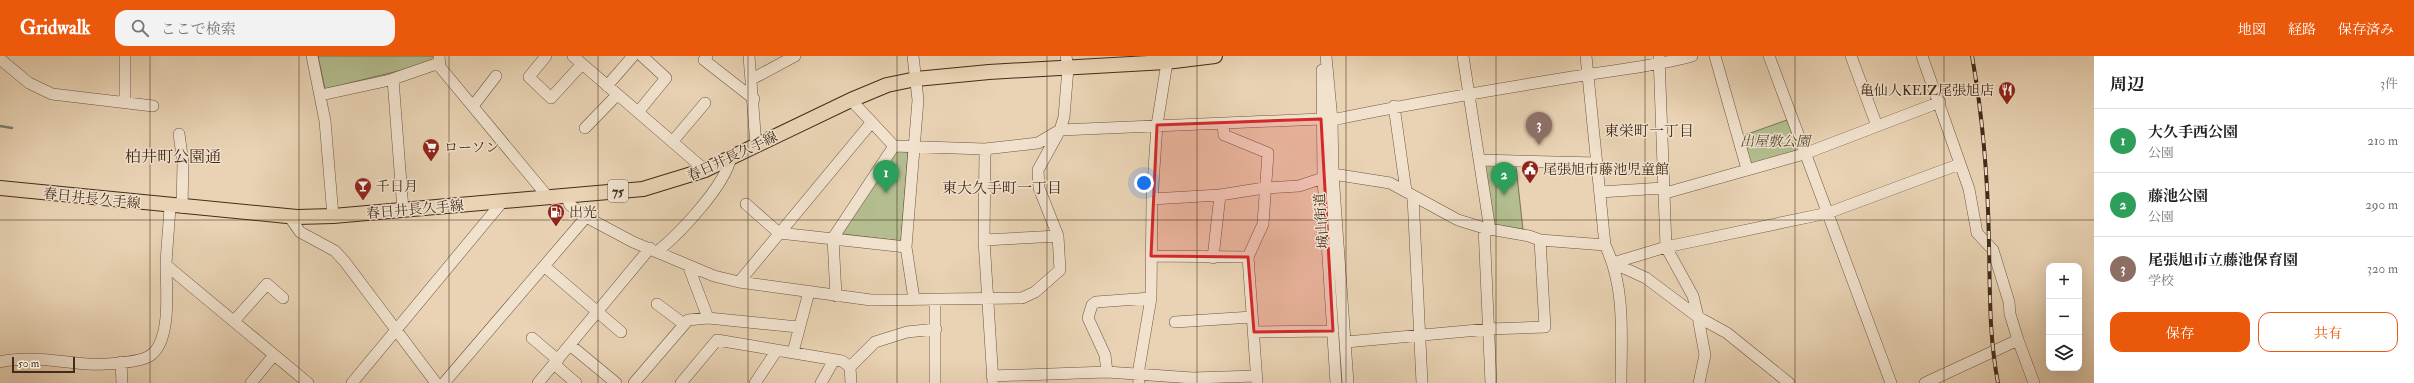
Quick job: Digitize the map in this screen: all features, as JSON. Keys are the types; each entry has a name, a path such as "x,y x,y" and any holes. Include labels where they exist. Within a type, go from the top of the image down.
{"main road":[{"name":"春日井長久手線","path":"0,188 176,207 290,216 333,216 643,189 705,170 851,100 886,85 916,79 1067,62 1215,56"}],"street":[{"path":"125,56 125,102"},
{"path":"312,56 320,96 333,216"},
{"path":"546,56 529,78 551,98 579,59 617,95 639,111 705,170"},
{"path":"607,86 633,56"},
{"path":"639,111 666,78 642,56"},
{"path":"707,56 704,60 754,99"},
{"path":"749,56 754,99 756,145"},
{"path":"752,79 795,56"},
{"path":"913,56 918,100 906,247 914,299"},
{"name":"城山街道","path":"1323,56 1327,119"},
{"name":"城山街道","path":"1326,56 1328,176 1336,383"},
{"path":"1463,56 1480,160 1487,229 1491,383"},
{"path":"1586,56 1605,245 1613,263 1621,297 1621,383"},
{"path":"851,100 894,146 985,149 1038,143 1060,130 1327,119 1394,106 1692,56"},
{"path":"1714,56 1747,169"},
{"path":"1768,56 1891,383"},
{"path":"1851,56 1877,126"},
{"path":"1922,56 1940,102 1969,189 1977,233 1993,250 2009,302 2010,314 2018,340 2034,383"},
{"path":"0,59 29,83 44,92 153,106"},
{"path":"1139,379 1151,298 1152,199 1157,125 1167,59"},
{"path":"320,96 393,79 439,60 440,67 548,197"},
{"path":"1660,61 1666,247 1693,296 1705,355 1699,383"},
{"path":"566,196 570,205 586,217 688,265 714,276 739,282 871,300 935,300 987,297 1022,298 1035,292 1060,270 1058,236 1039,188 1038,170 1060,130 1064,117 1067,62"},
{"path":"473,106 496,76"},
{"path":"393,79 403,210"},
{"path":"585,128 617,95"},
{"path":"1600,192 1663,188 1669,192 1804,154 1940,102"},
{"path":"673,142 705,103"},
{"path":"1394,106 1410,194 1422,383"},
{"path":"739,282 871,123"},
{"path":"985,149 984,240 993,379 1107,372 1139,379 1256,379 1248,257 1263,224 1264,188 1268,153 1224,135 1223,124"},
{"path":"0,362 14,358 90,364 121,362 150,356 161,341 166,312 166,265 183,163 179,134"},
{"path":"836,296 833,238 894,146"},
{"path":"538,383 597,312 654,250 671,240 717,186 728,170 731,157"},
{"path":"1480,160 1597,163"},
{"path":"1613,263 1666,247 1828,213 1960,164"},
{"path":"1152,199 1220,195 1264,188 1299,186 1328,176 1390,183 1458,220 1487,229 1540,240 1605,245"},
{"name":"城山街道","path":"1328,176 1346,342 1348,383"},
{"path":"1213,258 1220,195"},
{"path":"352,383 503,201"},
{"path":"746,204 779,233 906,247"},
{"path":"290,216 300,232 335,251 397,329 436,383"},
{"path":"444,383 586,217"},
{"path":"984,240 1058,236"},
{"path":"1346,342 1420,334 1545,327 1540,240"},
{"path":"1151,256 1213,258 1248,257"},
{"path":"1613,263 1646,278 1698,317 1727,333 1789,383"},
{"path":"166,265 308,383"},
{"path":"688,265 708,318"},
{"path":"544,266 621,332"},
{"path":"234,321 268,284 283,298"},
{"path":"793,352 798,327 809,292"},
{"path":"1107,372 1105,355 1088,318 1092,305 1096,302 1151,298"},
{"path":"935,300 935,383"},
{"path":"657,304 684,324"},
{"path":"1175,322 1252,317"},
{"path":"634,383 688,320 708,318 798,327"},
{"path":"851,383 850,367 875,342 907,332 936,329"},
{"path":"1254,332 1333,331"},
{"path":"532,338 576,383"},
{"path":"681,383 718,340 842,361 850,367"},
{"path":"1925,383 2018,340"},
{"path":"570,345 616,383"},
{"path":"755,383 777,350"},
{"path":"251,383 274,355"},
{"path":"821,383 834,360"},
{"path":"121,362 122,383"}],"highlighted area":[{"path":"1321,119 1333,331 1254,332 1248,257 1151,256 1157,125"}],"green space":[{"path":"318,56 433,56 435,62 325,89"},
{"name":"出屋敷公園","path":"1787,120 1799,151 1749,165 1742,136"},
{"path":"895,151 908,152 901,241 842,234"},
{"path":"1484,165 1516,166 1523,230 1493,225"}],"waterway":[{"path":"0,126 12,128"}],"railway":[{"path":"1972,56 1979,103 1986,173 1991,331 1998,383"}],"place":[{"name":"亀仙人KEIZ尾張旭店","path":"2007,105"},
{"name":"尾張旭市立藤池保育園","path":"1539,145"},
{"name":"ローソン","path":"431,162"},
{"name":"尾張旭市藤池児童館","path":"1530,184"},
{"name":"大久手西公園","path":"886,193"},
{"name":"藤池公園","path":"1504,195"},
{"name":"千日月","path":"363,201"},
{"name":"出光","path":"556,227"}],"district":[{"name":"東栄町一丁目","path":"1649,131"},
{"name":"柏井町公園通","path":"173,156"},
{"name":"東大久手町一丁目","path":"1002,188"}]}
